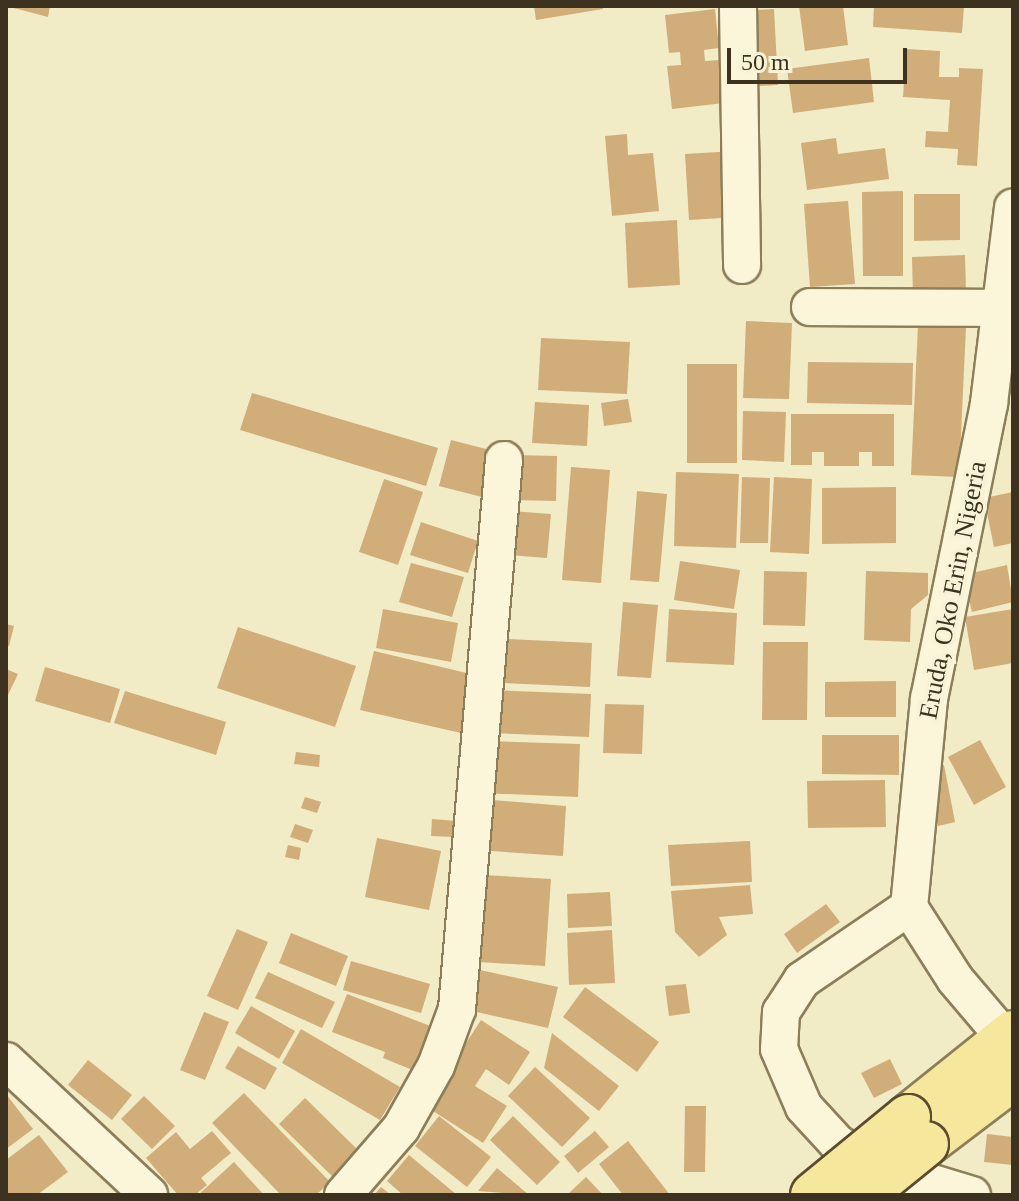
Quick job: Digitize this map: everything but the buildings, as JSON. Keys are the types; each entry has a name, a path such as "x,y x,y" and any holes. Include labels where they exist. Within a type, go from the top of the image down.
{"main road":[{"path":"863,1195 917,1131 1010,1050"},
{"path":"813,1195 917,1131"}],"street":[{"path":"738,6 742,265"},
{"name":"Eruda, Oko Erin, Nigeria","path":"909,907 929,699 986,418 1007,294 1013,207"},
{"path":"810,307 1007,294"},
{"path":"343,1195 401,1128 436,1066 457,1009 504,460"},
{"path":"972,1195 855,1157 804,1107 779,1049 781,1012 802,980 909,907 955,979 1010,1050"},
{"path":"6,1061 149,1195"}]}
